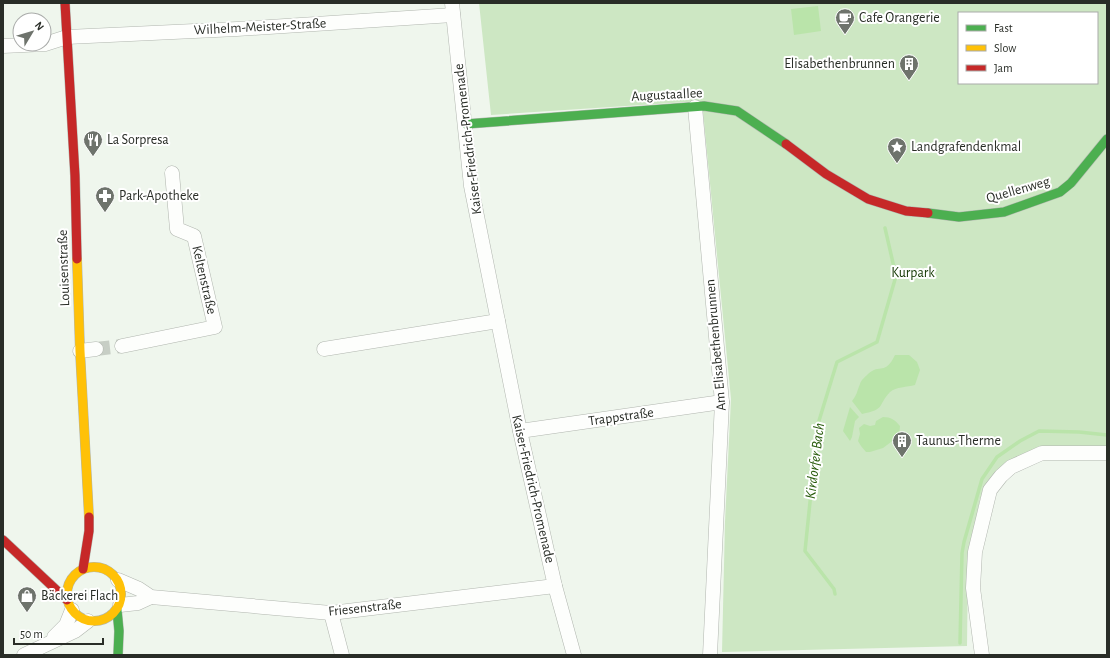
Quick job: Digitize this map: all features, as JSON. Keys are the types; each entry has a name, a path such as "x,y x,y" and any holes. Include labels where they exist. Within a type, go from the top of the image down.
{"street":[{"name":"Louisenstraße","path":"65,3 75,176 80,351 90,531 83,569"},
{"name":"Wilhelm-Meister-Straße","path":"3,46 45,44 67,37 237,29 453,9"},
{"name":"Kaiser-Friedrich-Promenade","path":"453,9 466,124 471,186 520,431 555,586 574,655"},
{"name":"Augustaallee","path":"466,124 704,106 737,111 776,136 826,174 868,199"},
{"name":"Am Elisabethenbrunnen","path":"695,107 722,402 710,655"},
{"name":"Quellenweg","path":"868,199 906,211 959,217 1004,212 1060,192 1071,183 1107,139"},
{"name":"Keltenstraße","path":"122,346 215,327 194,236 177,229 172,173"},
{"path":"324,350 498,321"},
{"path":"80,351 96,349"},
{"name":"Trappstraße","path":"520,431 722,402"},
{"path":"982,655 973,588 976,552 990,490 1001,476 1011,467 1042,453 1107,453"},
{"name":"Louisenstraße","path":"90,531 96,545"},
{"path":"3,540 34,569 79,617 97,623"},
{"path":"102,558 121,588 122,597 118,608 120,631 117,655"},
{"path":"34,569 62,579 92,566 101,567 114,576"},
{"name":"Friesenstraße","path":"114,576 151,597 331,613 555,586"},
{"path":"47,644 66,625 69,605 67,591 62,579"},
{"name":"Friesenstraße","path":"118,608 138,603 151,597"},
{"path":"24,655 76,630 109,617 118,608"},
{"path":"331,613 342,655"},
{"path":"110,641 117,655"}],"green space":[{"name":"Kurpark","path":"479,3 1107,3 1107,448 1041,448 1022,454 1006,463 993,477 980,499 968,563 967,646 722,652 725,522 731,399 702,101 491,115"}],"shaded area":[{"path":"818,6 821,31 794,35 791,9"},
{"path":"895,355 909,355 917,362 920,370 915,385 892,390 878,409 862,414 852,401 861,381 872,371 888,365"},
{"path":"850,407 859,417 855,421 850,441 843,431"},
{"path":"883,417 893,419 900,426 899,436 883,448 866,452 858,441 860,434 859,428 864,424 870,426 875,425 876,421"}],"waterway":[{"name":"Kirdorfer Bach","path":"835,594 834,589 805,551 818,424 837,362 877,342 896,276 885,228"},
{"name":"Kirdorfer Bach","path":"960,643 962,553 964,542 982,479 997,457 1020,441 1039,431 1079,432 1107,435"}],"tunnel":[{"path":"96,349 122,346"}],"traffic: fast":[{"path":"466,124 704,106 737,111 786,144"},
{"path":"928,213 959,217 1004,212 1060,192 1071,183 1107,139"},
{"path":"117,610 119,631 118,655"}],"traffic: slow":[{"path":"77,259 80,351 89,517"},
{"path":"89,567 99,567 109,571 117,579 121,589 121,594 121,599 117,609 109,617 99,621 89,621 79,617 71,609 67,599 67,589 71,579 79,571 89,567"}],"traffic: jam":[{"path":"65,3 75,176 77,259"},
{"path":"786,144 826,174 868,199 906,211 928,213"},
{"path":"83,569 89,531 89,517"},
{"path":"3,540 67,600"}],"place":[{"name":"Cafe Orangerie","path":"845,35"},
{"name":"Elisabethenbrunnen","path":"909,81"},
{"name":"La Sorpresa","path":"93,157"},
{"name":"Landgrafendenkmal","path":"897,164"},
{"name":"Park-Apotheke","path":"105,213"},
{"name":"Taunus-Therme","path":"902,458"},
{"name":"Bäckerei Flach","path":"27,613"}]}
